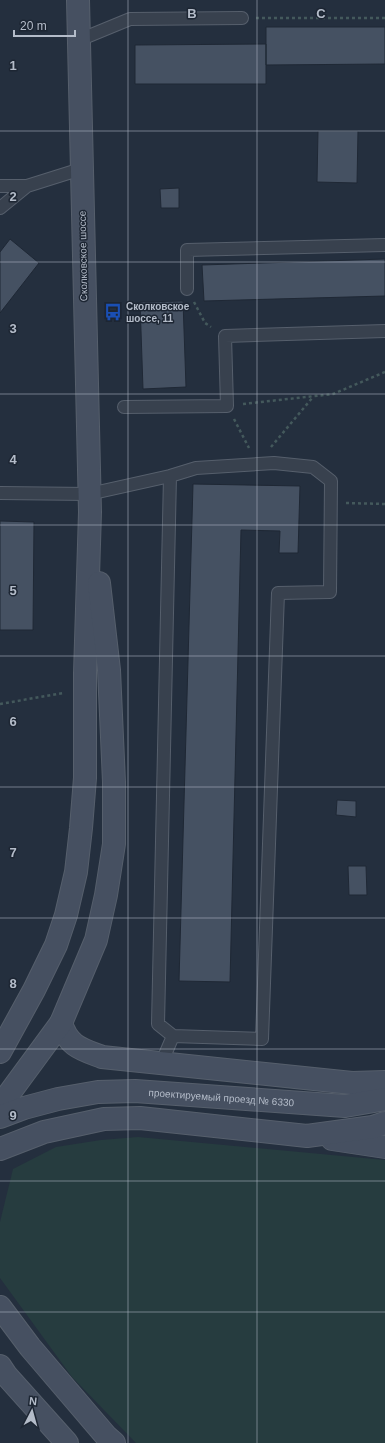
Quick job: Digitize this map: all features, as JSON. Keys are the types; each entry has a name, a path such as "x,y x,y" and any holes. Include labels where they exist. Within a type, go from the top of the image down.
{"street":[{"name":"Сколковское шоссе","path":"78,0 89,503"},
{"path":"0,1052 34,990 56,945 66,915 76,872 81,828 84,778 89,503"},
{"path":"0,1106 61,1023 96,940 106,895 114,844 114,782 109,670 89,503"},
{"path":"61,1023 64,1032 70,1041 80,1049 102,1057 352,1083 385,1082"},
{"name":"проектируемый проезд № 6330","path":"0,1117 24,1108 58,1099 98,1092 135,1090 345,1106 385,1099"},
{"path":"0,1149 66,1126 104,1119 140,1118 307,1136 385,1147"},
{"path":"307,1136 385,1123"},
{"path":"0,1307 30,1347 106,1436 114,1443"},
{"path":"2,1370 68,1443"}],"lane":[{"path":"78,40 130,19 242,18"},
{"path":"0,186 27,186 82,170"},
{"path":"0,208 27,186"},
{"path":"187,289 187,250 385,245"},
{"path":"124,407 227,406 225,336 385,331"},
{"path":"0,493 89,503 170,476 196,468 274,463 313,467 331,481 330,592 278,593 262,1039 173,1036 158,1024 170,476"},
{"path":"161,1064 173,1036"}],"path":[{"path":"242,18 385,18"},
{"path":"187,289 205,323 225,336"},
{"path":"313,396 257,464 227,406 313,396 332,394 385,372"},
{"path":"331,503 385,504"},
{"path":"0,704 63,693 85,709"}],"green space":[{"path":"138,1137 385,1160 385,1443 136,1443 72,1377 0,1278 0,1222 13,1169 56,1147 101,1140"}],"building":[{"path":"266,27 385,27 385,64 266,65"},
{"path":"266,44 266,84 135,84 135,45"},
{"path":"318,131 358,131 357,183 317,182"},
{"path":"179,188 179,208 161,208 160,189"},
{"path":"10,239 39,263 0,313 0,252"},
{"path":"385,259 385,296 204,301 202,265"},
{"path":"183,301 186,387 143,389 140,302"},
{"path":"193,484 300,486 298,553 279,553 280,531 241,530 230,982 179,981"},
{"path":"0,521 34,522 33,630 0,630"},
{"path":"337,800 356,801 356,817 336,815"},
{"path":"348,866 366,866 367,895 349,895"}],"place":[{"name":"Сколковское шоссе, 11","path":"113,312"}]}
